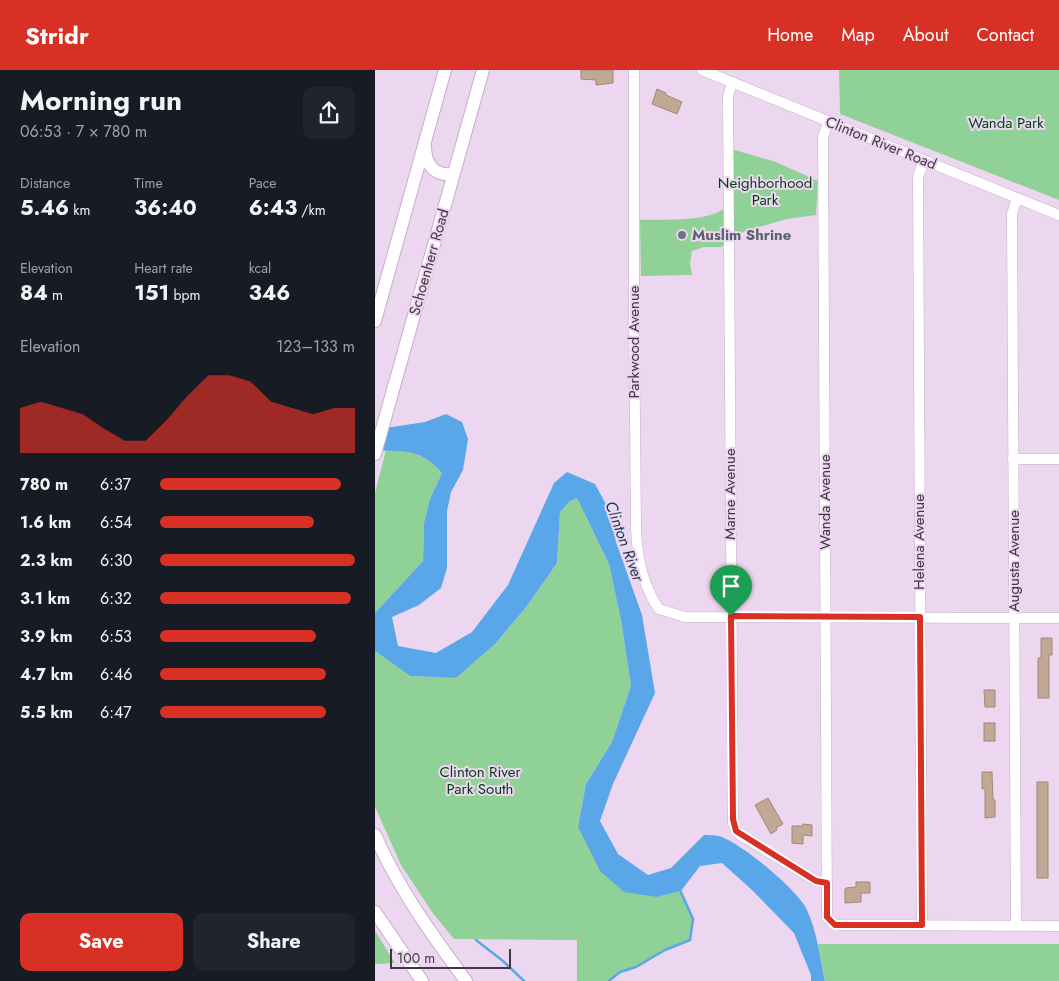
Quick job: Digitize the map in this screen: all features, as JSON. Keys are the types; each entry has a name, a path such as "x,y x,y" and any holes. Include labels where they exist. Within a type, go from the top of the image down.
{"main road":[{"path":"375,321 445,70"},
{"name":"Schoenherr Road","path":"375,454 483,70"},
{"path":"425,144 426,157 432,169 442,174 453,174"},
{"path":"375,836 393,871 429,931 466,981"},
{"path":"375,912 421,981"}],"street":[{"name":"Parkwood Avenue","path":"634,70 633,314 637,550 650,595 659,608 685,617 731,616"},
{"name":"Clinton River Road","path":"702,70 1059,215"},
{"name":"Marne Avenue","path":"731,82 728,97 734,826 740,835 816,881 827,883"},
{"name":"Wanda Avenue","path":"828,122 823,137 827,917 835,925 1059,926"},
{"name":"Helena Avenue","path":"922,925 917,177 923,160"},
{"name":"Augusta Avenue","path":"1016,926 1012,214 1017,198"},
{"path":"1013,459 1059,459"},
{"path":"731,616 1059,618"}],"green space":[{"name":"Wanda Park","path":"839,70 1059,70 1059,200 840,114"},
{"name":"Neighborhood Park","path":"731,149 776,162 818,181 816,215 787,219 745,231 721,247 704,247 692,251 690,263 692,275 641,276 640,220 694,218 714,214 724,209 734,199"},
{"path":"386,450 402,451 417,455 430,462 442,473 430,499 424,523 423,561 375,613 375,493"},
{"name":"Clinton River Park South","path":"577,498 609,564 621,620 631,686 612,742 586,784 578,827 657,897 681,891 693,919 690,940 665,950 636,967 620,972 609,981 577,981 577,940 454,939 432,912 401,865 375,807 375,651 410,676 456,678 495,644 527,606 557,563 560,512 570,501"},
{"path":"375,931 395,963 375,964"},
{"path":"818,944 1059,944 1059,981 825,981"}],"water":[{"path":"446,414 462,422 468,439 463,470 451,492 447,511 447,568 441,588 419,605 392,617 398,646 436,653 472,632 508,585 554,483 567,472 595,484 608,508 616,542 642,615 655,693 613,784 600,821 618,854 648,875 671,868 704,835 719,836 740,847 781,879 807,910 816,936 825,981 811,981 811,975 794,933 752,890 722,863 700,866 681,891 657,897 624,892 600,871 578,827 586,784 612,742 631,686 621,620 609,564 577,498 570,501 560,512 557,563 527,606 495,644 456,678 410,676 375,651 375,613 423,561 424,523 430,499 442,473 435,465 412,453 403,451 375,451 375,428 425,422"}],"building":[{"path":"581,70 613,70 613,83 596,85 596,80 581,79"},
{"path":"657,89 682,102 677,114 652,104"},
{"path":"1041,638 1052,638 1052,655 1049,655 1049,698 1038,698 1038,658 1041,658"},
{"path":"984,690 995,690 995,707 985,707"},
{"path":"984,723 995,723 995,741 984,741"},
{"path":"982,772 992,772 995,817 985,818 985,789 982,789"},
{"path":"1037,782 1048,782 1048,878 1037,878"},
{"path":"768,798 783,824 771,834 755,805"},
{"path":"803,824 812,825 812,836 803,835 803,844 792,843 792,826 803,826"},
{"path":"856,882 870,882 870,893 861,893 861,902 845,903 845,889 856,887"}],"waterway":[{"path":"609,981 620,972 636,967 665,950 690,940 693,919 680,890"},
{"path":"476,940 503,961 524,981"}],"place":[{"name":"Muslim Shrine","path":"682,235"}],"route":[{"path":"731,616 920,617 922,925 835,925 827,917 827,883 816,881 736,831 733,819 731,616"}],"water label":[{"name":"Clinton River","path":"625,541"}]}
